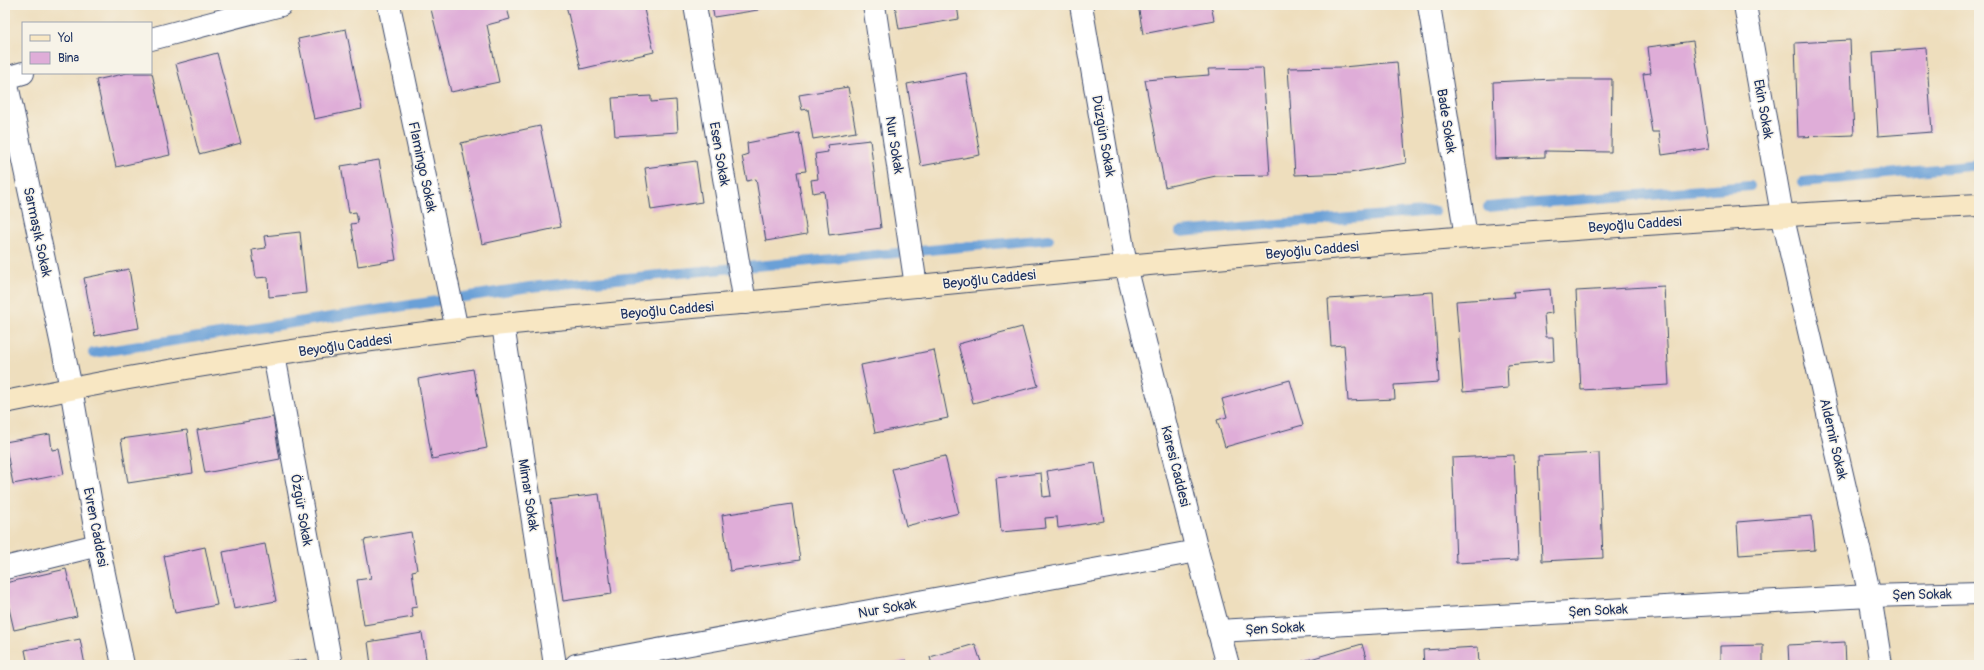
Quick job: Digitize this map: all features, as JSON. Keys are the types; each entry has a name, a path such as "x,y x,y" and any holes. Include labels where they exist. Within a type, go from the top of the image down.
{"main road":[{"name":"Beyoğlu Caddesi","path":"5,402 71,388 274,355 455,322 503,325 744,293 915,277 1126,266 1466,236 1782,214 1979,205"}],"street":[{"path":"152,39 281,5"},
{"name":"Flamingo Sokak","path":"389,5 455,322"},
{"name":"Esen Sokak","path":"695,5 744,293"},
{"name":"Nur Sokak","path":"874,5 915,277"},
{"name":"Düzgün Sokak","path":"1081,5 1126,266"},
{"name":"Bade Sokak","path":"1429,5 1466,236"},
{"name":"Ekin Sokak","path":"1745,5 1782,214"},
{"path":"5,76 22,73"},
{"name":"Sarmaşık Sokak","path":"5,76 71,388"},
{"name":"Aldemir Sokak","path":"1782,214 1870,596 1881,665"},
{"name":"Karesi Caddesi","path":"1126,266 1197,551 1228,665"},
{"name":"Mimar Sokak","path":"503,325 555,665"},
{"name":"Özgür Sokak","path":"274,355 331,665"},
{"name":"Evren Caddesi","path":"71,388 98,545 123,665"},
{"path":"5,568 98,545"},
{"name":"Nur Sokak","path":"576,665 1197,551"},
{"name":"Şen Sokak","path":"1218,631 1870,596 1979,593"}],"building":[{"path":"430,5 506,5 510,19 487,25 499,82 451,92"},
{"path":"566,5 643,5 654,52 581,69"},
{"path":"712,5 757,5 758,10 714,17"},
{"path":"895,5 957,5 959,19 899,29"},
{"path":"1138,5 1211,5 1214,20 1143,34"},
{"path":"346,29 362,109 314,119 298,39"},
{"path":"1850,40 1854,135 1798,137 1795,43"},
{"path":"1693,41 1709,148 1662,155 1659,132 1652,132 1643,74 1651,73 1648,47"},
{"path":"1926,48 1932,132 1878,136 1873,52"},
{"path":"217,53 241,143 199,154 176,64"},
{"path":"1397,62 1406,163 1350,173 1295,175 1288,68 1343,67"},
{"path":"1263,68 1270,175 1216,176 1165,187 1145,80 1209,75 1208,69"},
{"path":"152,73 170,155 116,167 96,80 123,74"},
{"path":"966,73 980,155 921,166 907,84"},
{"path":"1553,79 1612,79 1611,152 1545,151 1545,157 1495,159 1493,82"},
{"path":"848,87 856,132 813,139 808,109 802,110 799,95"},
{"path":"651,96 651,102 676,100 678,132 615,136 612,98"},
{"path":"540,126 561,227 482,244 461,143"},
{"path":"799,133 806,171 797,172 807,234 766,241 756,179 747,181 742,156 748,154 747,143"},
{"path":"870,140 881,228 829,235 824,191 813,193 811,180 818,179 815,154 828,152 827,145"},
{"path":"379,160 396,260 358,266 351,224 358,223 356,212 349,213 341,166"},
{"path":"696,161 702,202 651,210 645,168"},
{"path":"300,232 306,293 269,297 268,277 256,278 252,250 266,248 264,236"},
{"path":"129,269 139,328 95,336 84,278"},
{"path":"1664,286 1669,385 1581,390 1576,291"},
{"path":"1550,289 1552,313 1544,314 1546,337 1553,337 1554,361 1507,365 1508,388 1463,392 1456,301 1514,297 1513,292"},
{"path":"1433,292 1439,382 1394,385 1395,399 1348,401 1344,345 1331,346 1328,299"},
{"path":"1022,327 1038,386 973,403 958,344"},
{"path":"934,350 948,418 875,433 861,365"},
{"path":"473,369 487,448 432,459 418,379"},
{"path":"1290,380 1303,425 1225,447 1217,420 1227,417 1222,399"},
{"path":"273,417 280,459 205,473 197,430"},
{"path":"187,430 193,473 128,483 121,439"},
{"path":"50,434 52,450 59,449 64,474 13,484 5,442"},
{"path":"1599,453 1603,558 1542,561 1538,456"},
{"path":"1514,455 1518,560 1456,563 1452,458"},
{"path":"945,456 959,513 906,526 892,469"},
{"path":"1095,463 1104,521 1058,528 1057,517 1045,518 1046,528 1001,532 996,478 1041,473 1043,497 1051,496 1047,471"},
{"path":"599,494 612,594 563,601 550,500"},
{"path":"792,504 800,560 730,571 722,515"},
{"path":"1812,516 1815,550 1739,555 1737,522"},
{"path":"411,532 417,570 412,571 417,607 411,608 413,617 364,625 357,580 371,578 364,540"},
{"path":"265,544 276,601 234,609 223,552"},
{"path":"205,547 217,605 175,613 164,556"},
{"path":"66,569 77,616 14,630 5,591 5,583"},
{"path":"422,633 427,665 371,665 368,642"},
{"path":"80,639 85,665 28,665 25,650"},
{"path":"1845,642 1846,665 1789,665 1788,645"},
{"path":"975,644 982,665 932,665 930,657"},
{"path":"1362,644 1368,665 1290,665"},
{"path":"1763,645 1763,665 1720,665 1720,646"},
{"path":"1478,647 1479,665 1424,665 1423,650"},
{"path":"307,659 308,665 278,665 278,664"},
{"path":"906,660 907,665 889,665"}],"waterway":[{"path":"1803,182 1979,165"},
{"path":"1488,207 1750,186"},
{"path":"1180,232 1435,211"},
{"path":"93,353 530,287 1049,239"}]}
